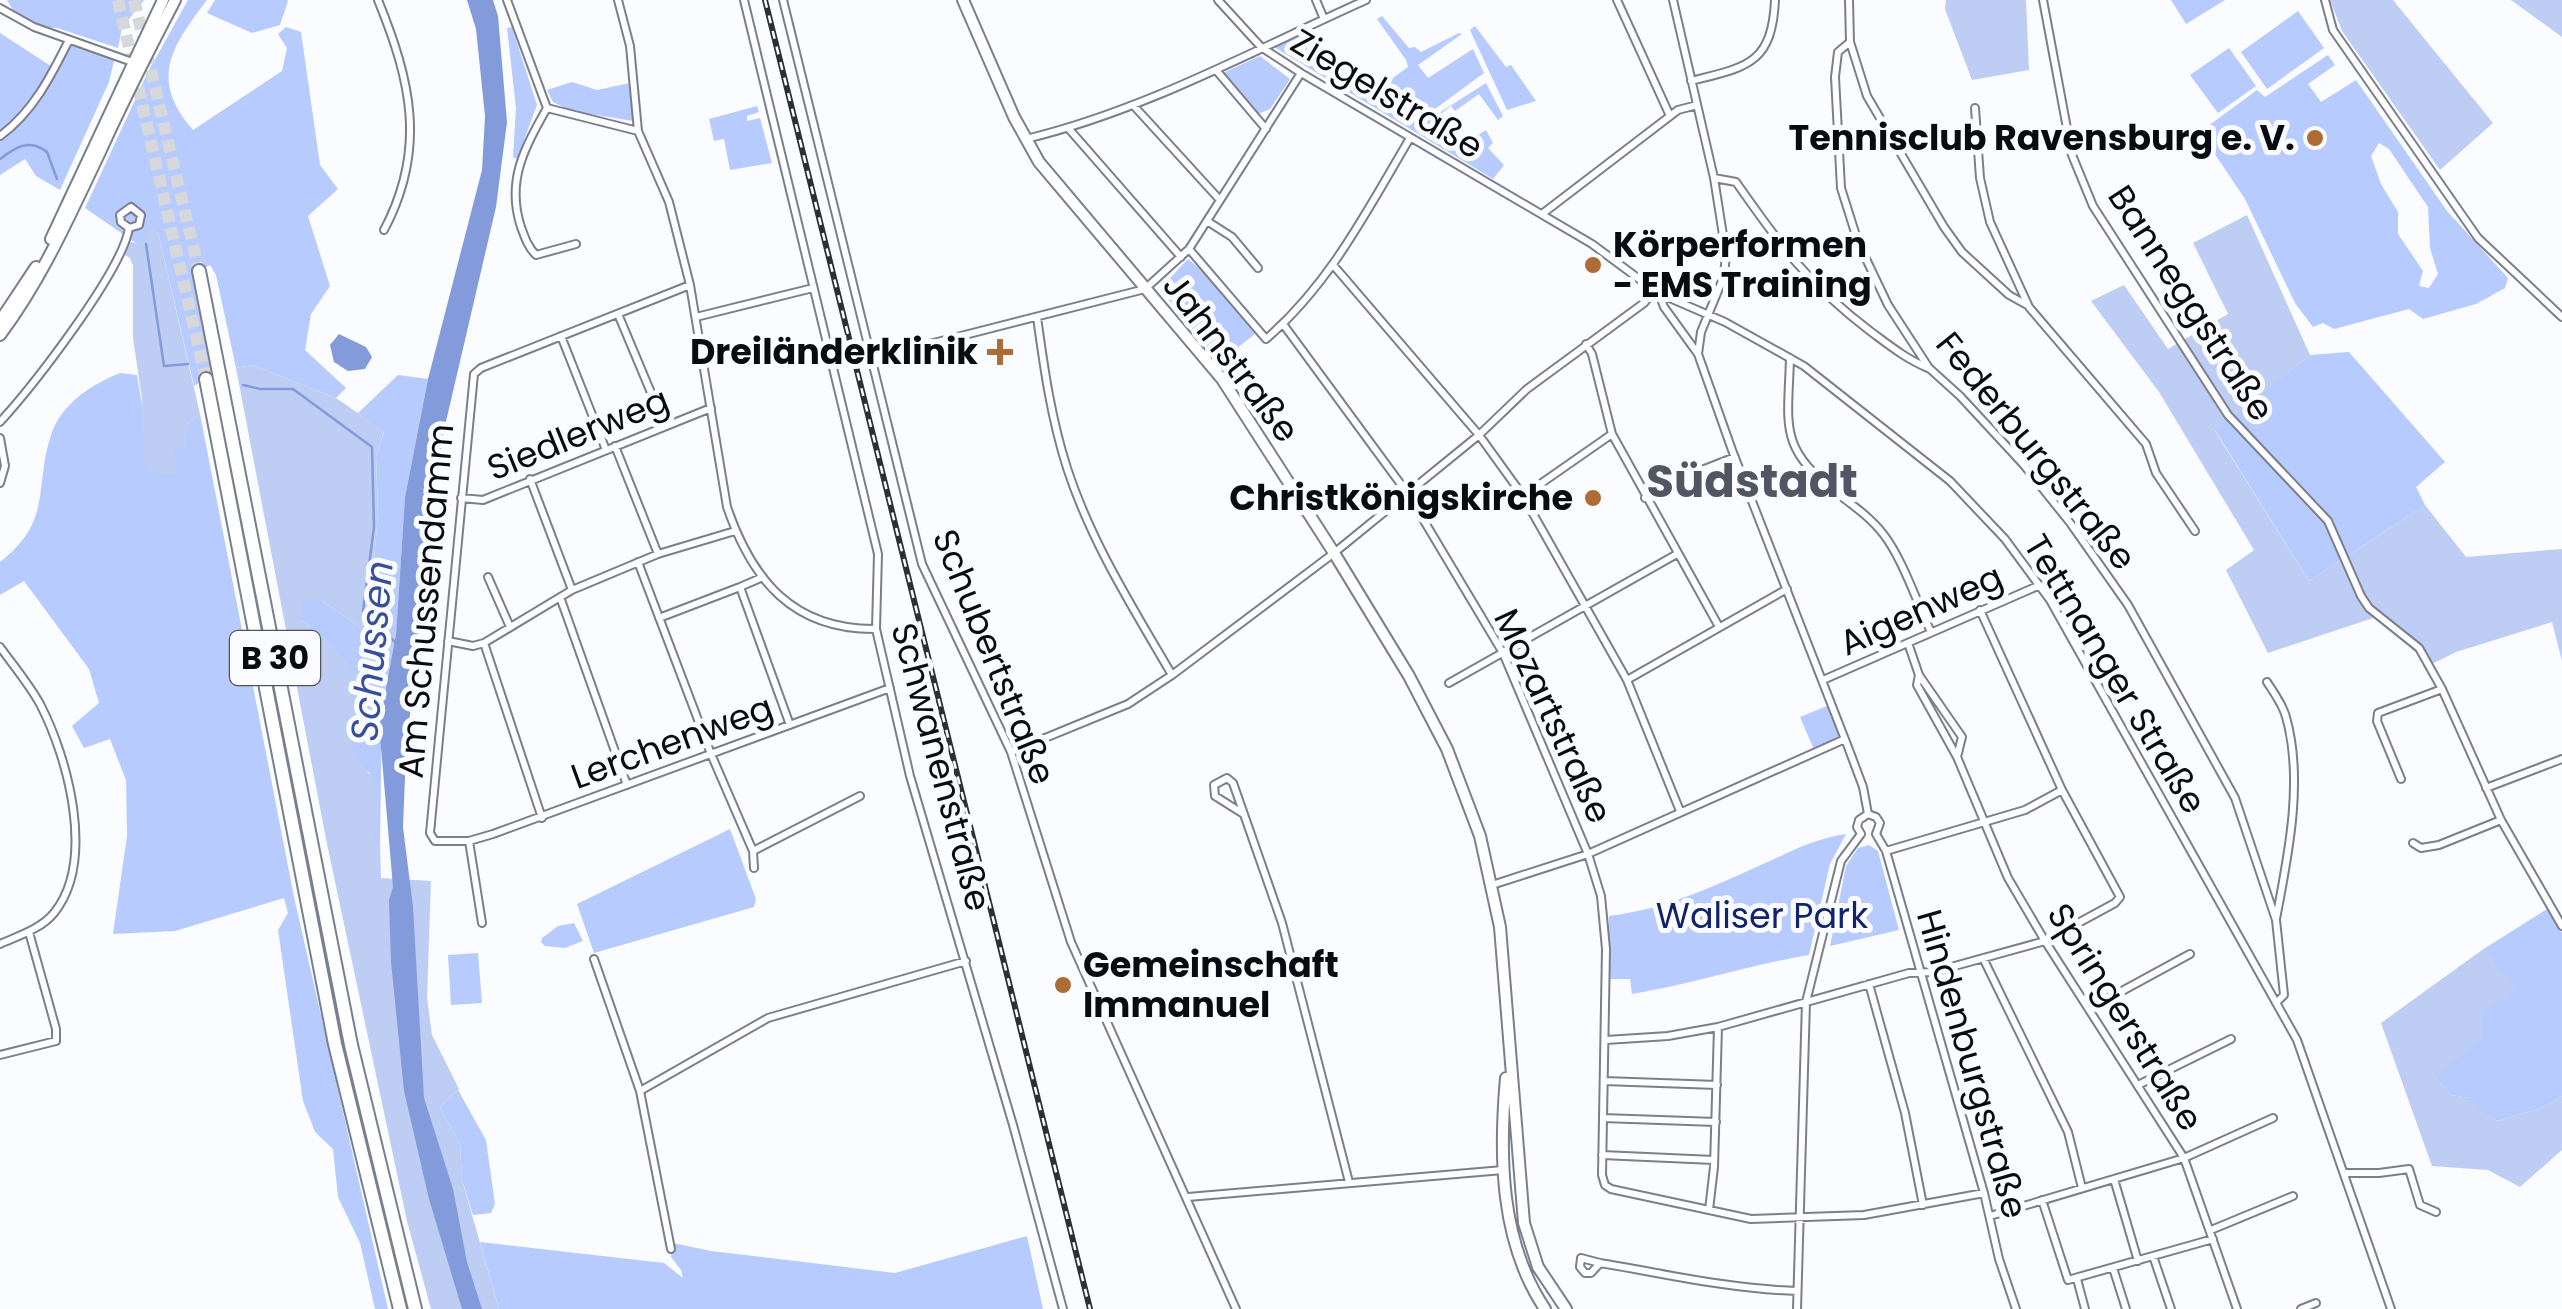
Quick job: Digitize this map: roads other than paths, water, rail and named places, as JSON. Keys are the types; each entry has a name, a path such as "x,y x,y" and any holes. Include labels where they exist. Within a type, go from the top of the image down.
{"highway":[{"name":"B 30","path":"200,271 351,1045 415,1309"},
{"name":"B 30","path":"206,379 335,1044 400,1309"}],"main road":[{"path":"0,335 30,292 80,199 163,0"},
{"path":"0,321 34,271 136,64 175,0"},
{"name":"Jahnstraße","path":"962,0 1026,139 1054,183 1222,379 1334,553 1448,749 1480,836 1492,885 1505,975 1524,1224 1546,1282 1566,1309"},
{"name":"Jahnstraße","path":"1508,1047 1503,1170 1510,1224 1533,1290 1546,1309"},
{"path":"1503,1170 1518,1168"}],"street":[{"path":"378,0 410,98 410,141 399,201 384,230"},
{"path":"507,0 546,108 518,169 513,199 525,240 536,255 576,244"},
{"path":"618,0 632,58 638,131 668,202 690,285 735,531 781,601 808,616 856,629 876,629"},
{"name":"Schwanenstraße","path":"744,0 878,554 876,629 910,776 1063,1309"},
{"name":"Schubertstraße","path":"782,0 922,564 1011,752 1071,942 1234,1307"},
{"name":"Ziegelstraße","path":"1218,0 1261,47 1592,244 1656,292"},
{"path":"1316,0 1324,19"},
{"path":"1026,139 1070,129 1134,106 1366,0"},
{"path":"1617,0 1670,116"},
{"path":"1673,0 1714,178 1726,254 1724,276 1708,313 1698,354"},
{"path":"1691,81 1744,68 1755,60 1770,37 1775,0"},
{"name":"Federburgstraße","path":"1849,0 1850,42 1838,52 1835,77 1841,188 1858,242 1881,290 1929,368 2023,464 2128,605 2234,798 2276,920 2284,995 2276,1003"},
{"name":"Banneggstraße","path":"2043,0 2072,155 2093,206 2228,414 2328,520 2361,596 2419,648 2442,688 2501,820 2562,926"},
{"path":"2325,0 2334,30 2478,238 2562,316"},
{"path":"0,8 34,27 136,64"},
{"path":"0,136 14,126 39,96 69,40"},
{"path":"1850,42 1867,96 1944,227 1962,252 2029,307"},
{"path":"1216,70 1266,128"},
{"path":"871,359 1145,289 1188,249 1300,73"},
{"path":"1542,214 1670,116 1697,105"},
{"path":"1134,106 1219,200"},
{"path":"546,108 638,131"},
{"path":"1975,108 1980,178 1990,222 2029,307 2146,444 2156,473 2195,531"},
{"path":"1070,129 1181,257"},
{"path":"1188,249 1266,339 1334,266 1410,138"},
{"path":"1714,178 1736,182 1788,256 1828,300 1910,361 1929,368"},
{"path":"1206,221 1232,236 1258,268"},
{"path":"0,422 73,328 120,252 129,228"},
{"path":"1334,266 1479,435 1523,496 1627,680 1680,812"},
{"path":"606,450 561,336 690,285"},
{"path":"696,317 813,288"},
{"path":"1011,752 1128,704 1172,674 1334,553 1479,435 1528,389 1656,292 1698,354"},
{"name":"Tettnanger Straße","path":"1656,292 1708,313 1790,358 1950,481 2040,585 2134,746 2311,1074 2391,1309"},
{"path":"618,314 665,426"},
{"path":"1037,316 1055,427 1074,487 1110,567 1172,674"},
{"name":"Mozartstraße","path":"1284,324 1408,494 1502,653 1588,854 1602,908 1606,949 1602,1156 1606,1185 1709,1210"},
{"name":"Am Schussendamm","path":"435,841 430,833 474,374 561,336"},
{"path":"1586,344 1612,434 1718,626"},
{"name":"Hindenburgstraße","path":"1698,354 1846,738 1868,814 1880,824 1876,834 1886,851 1922,973 2016,1309"},
{"path":"1790,358 1788,418 1796,455 1813,474 1869,518 1886,538 1931,632"},
{"name":"Siedlerweg","path":"461,498 483,500 711,408"},
{"path":"1523,496 1612,434"},
{"path":"0,438 4,466 0,483"},
{"path":"615,446 658,554"},
{"path":"1645,498 1735,457"},
{"path":"530,479 572,590"},
{"path":"448,641 473,646 484,643 572,590 658,554 735,531"},
{"path":"1449,683 1677,554"},
{"path":"638,562 711,754 753,851 754,868"},
{"path":"488,577 510,627"},
{"path":"659,618 763,577"},
{"name":"Aigenweg","path":"1823,680 2040,585"},
{"path":"740,587 790,725"},
{"path":"1627,680 1787,589"},
{"path":"560,598 628,785"},
{"path":"1606,1040 1718,1028 1908,973 1983,958 2045,941 2115,903 2120,897 2062,790 1980,610"},
{"path":"484,643 542,818"},
{"name":"Springerstraße","path":"1908,643 1920,674 1962,738 1957,757 2008,878 2184,1158 2237,1309"},
{"path":"0,646 39,702 54,737 65,768 75,826 74,868 66,894 52,915 29,932 0,944"},
{"name":"Federburgstraße","path":"2268,682 2286,714 2292,758 2292,809 2276,920"},
{"name":"Lerchenweg","path":"435,841 470,841 542,818 890,688"},
{"path":"2400,779 2376,721 2378,713 2442,688"},
{"path":"1492,885 1588,854 1846,738"},
{"path":"2486,788 2562,759"},
{"path":"1242,813 1215,796 1213,790 1218,781 1226,778 1233,783 1282,923 1349,1182"},
{"path":"1886,851 2025,810 2062,790"},
{"path":"753,851 860,796"},
{"path":"1861,834 1859,820 1868,814"},
{"path":"2412,842 2421,848 2439,845 2501,820"},
{"path":"1861,834 1876,834"},
{"path":"1797,1309 1806,1002 1841,861 1861,834"},
{"path":"470,841 482,923"},
{"path":"0,1055 56,1041 29,932"},
{"path":"2089,1009 2190,954"},
{"path":"1983,958 2068,1132 2082,1188"},
{"path":"594,959 640,1091 670,1250"},
{"path":"640,1091 768,1018 966,961"},
{"path":"1869,984 1905,1113 1924,1206"},
{"path":"1718,1028 1709,1210 1751,1219 1799,1220 1864,1215 1984,1193"},
{"path":"2140,1084 2231,1039"},
{"path":"1604,1080 1717,1085"},
{"path":"1603,1118 1716,1122"},
{"path":"1990,1216 2184,1158 2273,1118"},
{"path":"1602,1156 1714,1160"},
{"path":"2345,1173 2380,1174 2409,1169 2420,1205 2436,1212"},
{"path":"1188,1197 1503,1170"},
{"path":"2114,1179 2138,1261"},
{"path":"2042,1200 2068,1280 2138,1261 2212,1234 2293,1196"},
{"path":"2153,1256 2171,1309"},
{"path":"1600,1263 1750,1290 1797,1290"},
{"path":"2114,1268 2126,1309"},
{"path":"2077,1279 2085,1309"},
{"path":"2302,1309 2316,1303"}],"waterway":[{"path":"0,159 17,148 40,148 47,152 57,179"},
{"path":"146,244 164,366 188,364"},
{"name":"Schussen","path":"243,385 293,389 372,447 374,527 363,611 395,642"}],"tunnel":[{"path":"118,0 206,379"},
{"path":"134,0 199,271"}],"railway":[{"path":"765,0 1090,1309"}],"place":[{"name":"Tennisclub Ravensburg e. V.","path":"2315,138"},
{"name":"Körperformen - EMS Training","path":"1593,265"},
{"name":"Dreiländerklinik","path":"1000,352"},
{"name":"Christkönigskirche","path":"1593,498"},
{"name":"Gemeinschaft Immanuel","path":"1063,985"}],"district":[{"name":"Südstadt","path":"1752,481"}],"park label":[{"name":"Waliser Park","path":"1762,916"}]}
